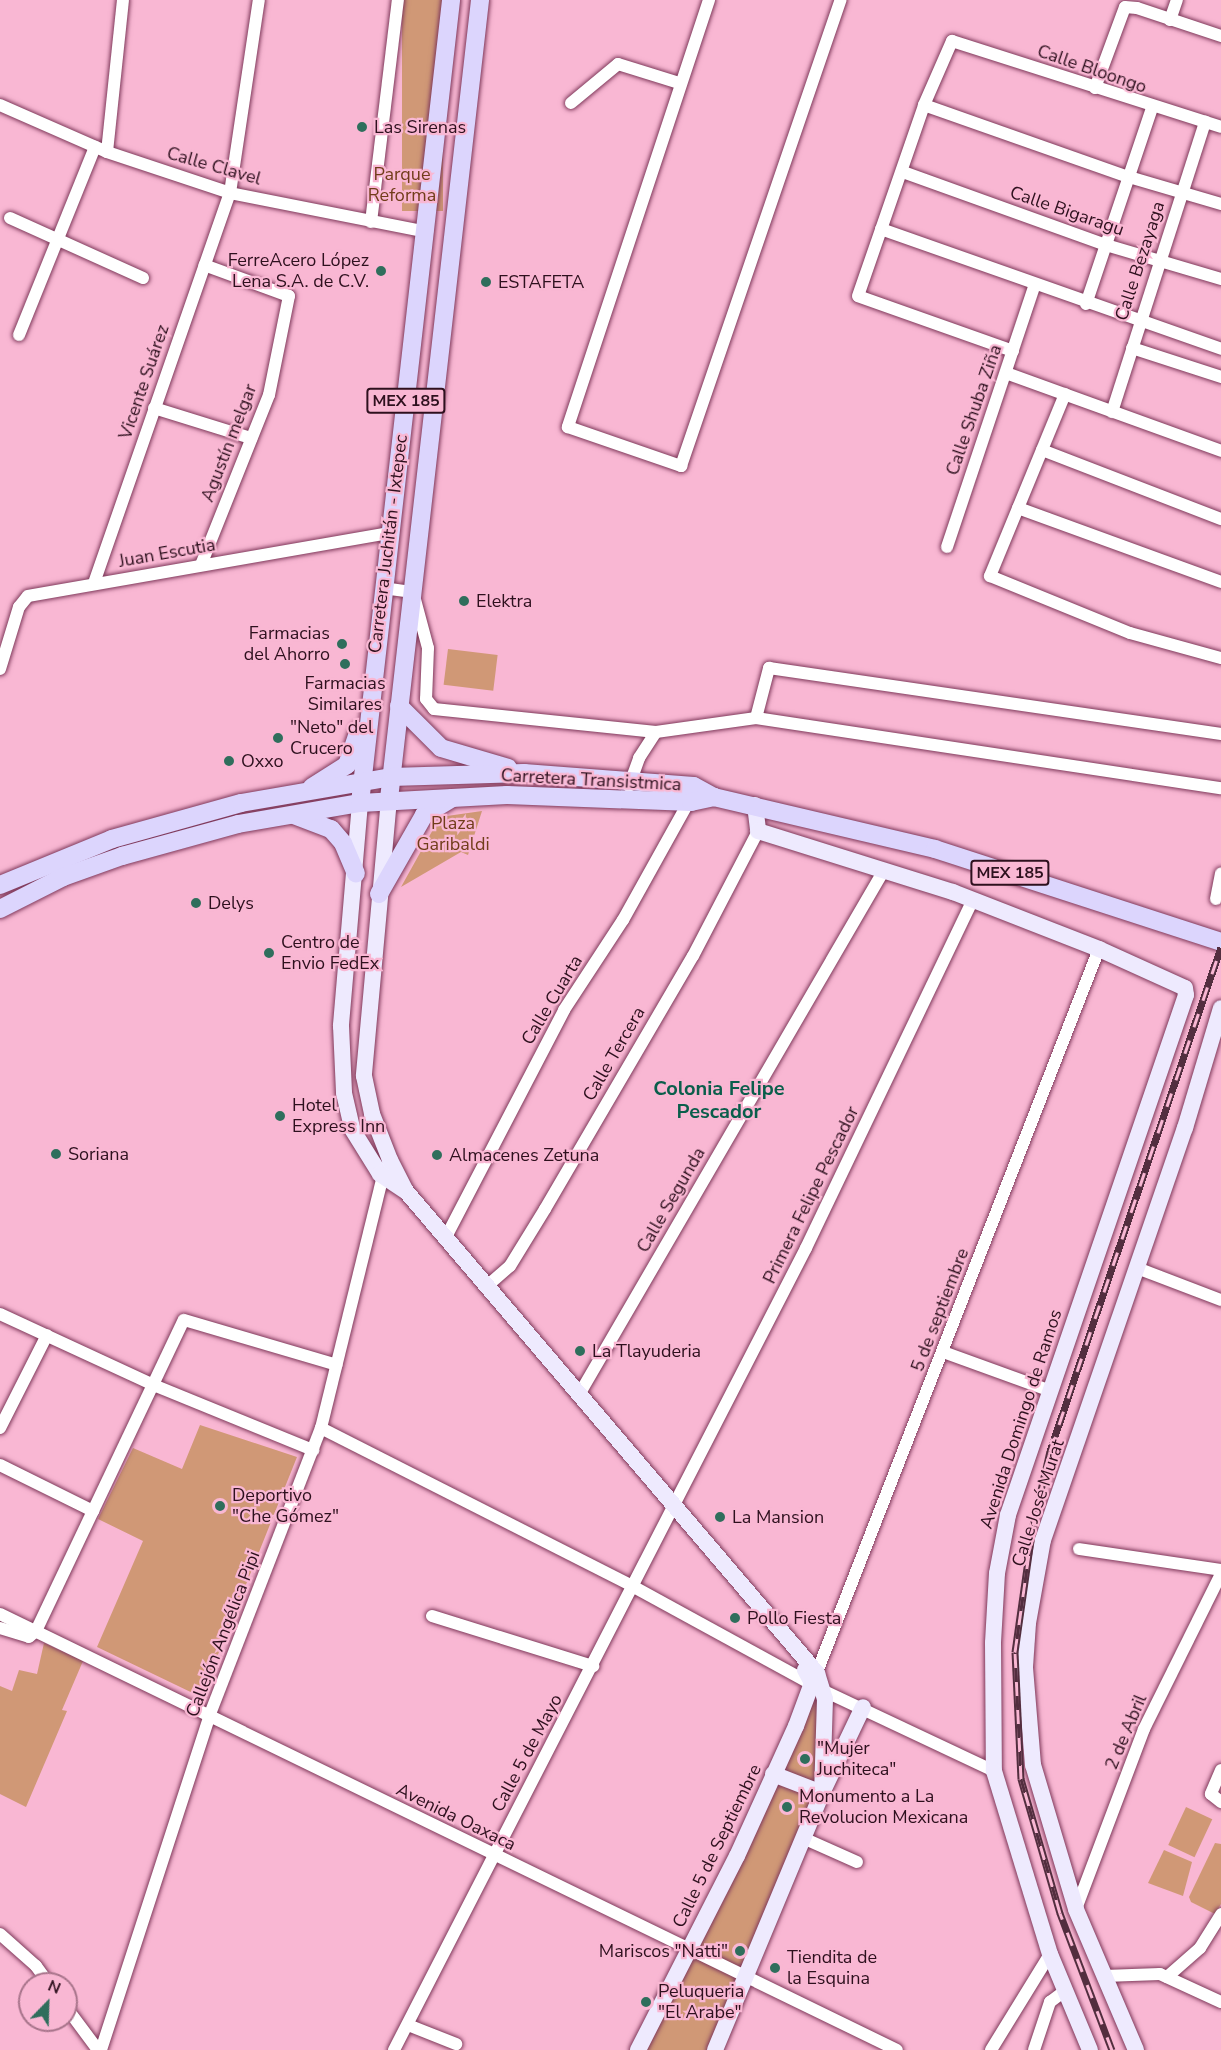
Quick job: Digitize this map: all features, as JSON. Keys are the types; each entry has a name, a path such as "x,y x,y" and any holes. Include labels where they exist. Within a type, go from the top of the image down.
{"main road":[{"name":"Carretera Juchitán - Ixtepec","path":"360,803 368,707 427,232 451,0"},
{"name":"Carretera Juchitán - Ixtepec","path":"389,799 480,0"},
{"path":"399,706 441,748 524,773"},
{"path":"304,792 346,765 368,707"},
{"name":"Carretera Transistmica","path":"0,885 49,862 153,825 304,792 391,777 524,773 630,780 755,805"},
{"name":"Carretera Transistmica","path":"0,909 99,862 238,824 292,814 389,799 507,795 626,802 693,794"},
{"path":"379,894 424,815 454,797"},
{"name":"MEX 185","path":"755,805 935,849 1213,939"},
{"path":"292,814 331,830 343,843 356,873"}],"street":[{"path":"20,335 58,240 101,149 123,0"},
{"name":"Vicente Suárez","path":"94,583 230,193 259,0"},
{"path":"371,222 398,0"},
{"path":"709,0 568,427 681,466 841,0"},
{"path":"1170,20 1177,0"},
{"path":"1095,87 1125,7 1221,36"},
{"name":"Calle Bloongo","path":"924,105 952,41 1095,87 1152,108 1221,127"},
{"path":"571,103 618,64 680,83"},
{"name":"Calle Clavel","path":"0,105 101,149 230,193 427,232"},
{"path":"1013,351 858,296 903,172 924,105 1130,177 1221,204"},
{"path":"1086,304 1152,108"},
{"name":"Calle Bezayaga","path":"1112,412 1204,122"},
{"name":"Calle Bigaragu","path":"903,172 1106,245 1160,259 1221,279"},
{"path":"10,218 144,278"},
{"path":"881,228 1086,304 1221,349"},
{"name":"Agustín melgar","path":"201,565 269,395 289,296 204,265"},
{"name":"Calle Shuba Ziña","path":"947,547 1035,284"},
{"path":"1132,348 1221,377"},
{"path":"1006,374 1221,451"},
{"path":"1065,394 990,576 1130,633 1221,658"},
{"path":"154,408 251,438"},
{"path":"1042,450 1221,519"},
{"path":"1018,508 1221,582"},
{"name":"Juan Escutia","path":"0,669 25,598 94,583 390,533"},
{"path":"383,588 412,592 426,632 426,699 434,709 444,713 656,732 756,718 1221,788"},
{"path":"756,718 769,668 1221,734"},
{"path":"626,802 630,780 656,732"},
{"name":"Calle Cuarta","path":"446,1237 564,1010 623,920 693,794"},
{"path":"389,799 364,1076 372,1114 390,1160 405,1190 676,1504 799,1656 818,1683 822,1793"},
{"path":"360,803 340,1059 352,1129 380,1174 405,1190"},
{"path":"755,805 758,831 974,900 1099,949"},
{"name":"Calle Tercera","path":"487,1286 510,1266 545,1209 693,956 758,831"},
{"name":"Calle Segunda","path":"580,1393 884,870"},
{"path":"1216,899 1221,873"},
{"name":"Primera Felipe Pescador","path":"676,1504 806,1248 974,900"},
{"name":"Avenida Domingo de Ramos","path":"1090,2050 1050,1954 994,1771 997,1573 1008,1515 1048,1390 1186,995 1180,983 1099,949"},
{"name":"5 de septiembre","path":"818,1683 1099,949"},
{"name":"Calle José Murat","path":"1136,2050 1076,1909 1033,1765 1025,1667 1029,1623 1043,1540 1137,1268 1221,1008"},
{"name":"Callejón Angélica Pipi","path":"99,2050 210,1714 321,1428 380,1174 390,1160"},
{"path":"1137,1268 1221,1300"},
{"path":"0,1314 156,1386 313,1450"},
{"path":"0,1628 29,1637 36,1631 156,1386 184,1320 337,1365"},
{"path":"0,1428 47,1335"},
{"path":"943,1352 1048,1390"},
{"path":"321,1428 634,1587 863,1707 994,1771"},
{"path":"0,1465 93,1511"},
{"name":"Calle 5 de Mayo","path":"394,2050 676,1504"},
{"path":"1079,1549 1221,1572"},
{"name":"2 de Abril","path":"1076,1909 1144,1730 1221,1572"},
{"name":"Avenida Oaxaca","path":"0,1614 210,1714 493,1856 690,1948 897,2050"},
{"path":"432,1616 593,1666"},
{"name":"Calle 5 de Septiembre","path":"638,2050 737,1856 818,1683"},
{"path":"715,2050 822,1793 863,1707"},
{"path":"1221,1770 1211,1794 1221,1802"},
{"path":"774,1774 822,1793"},
{"path":"803,1838 857,1862"},
{"path":"1167,1977 1200,1948 1221,1914"},
{"path":"0,1934 40,1972"},
{"path":"991,2050 1050,1954"},
{"path":"1104,1976 1167,1977 1221,2002"},
{"path":"1034,2050 1050,2002 1066,1990"},
{"path":"78,2023 99,2050"},
{"path":"408,2025 456,2044"}],"green space":[{"name":"Parque Reforma","path":"402,0 443,0 443,211 402,211"},
{"path":"448,649 498,655 493,691 444,685"},
{"name":"Plaza Garibaldi","path":"482,811 468,855 461,852 401,887 440,817"},
{"path":"200,1425 297,1457 201,1697 97,1647 143,1541 98,1519 133,1448 182,1469"},
{"path":"44,1643 83,1661 62,1710 67,1711 26,1807 0,1794 0,1686 12,1691 19,1670 37,1674"},
{"path":"817,1673 822,1793 715,2050 637,2050"},
{"path":"1186,1807 1212,1819 1195,1857 1168,1845"},
{"path":"1215,1843 1221,1844 1221,1904 1215,1914 1191,1902 1189,1897"},
{"path":"1164,1850 1192,1862 1183,1896 1148,1883"}],"railway":[{"path":"1112,2050 1060,1913 1021,1779 1015,1652 1033,1525 1050,1451 1221,947"}],"place":[{"name":"Las Sirenas","path":"362,127"},
{"name":"FerreAcero López Lena S.A. de C.V.","path":"381,271"},
{"name":"ESTAFETA","path":"486,282"},
{"name":"Elektra","path":"464,601"},
{"name":"Farmacias del Ahorro","path":"342,644"},
{"name":"Farmacias Similares","path":"345,664"},
{"name":"\"Neto\" del Crucero","path":"278,738"},
{"name":"Oxxo","path":"229,761"},
{"name":"Delys","path":"196,903"},
{"name":"Centro de Envio FedEx","path":"269,953"},
{"name":"Hotel Express Inn","path":"280,1116"},
{"name":"Soriana","path":"56,1154"},
{"name":"Almacenes Zetuna","path":"437,1155"},
{"name":"La Tlayuderia","path":"580,1351"},
{"name":"Deportivo \"Che Gómez\"","path":"220,1506"},
{"name":"La Mansion","path":"720,1517"},
{"name":"Pollo Fiesta","path":"735,1618"},
{"name":"\"Mujer Juchiteca\"","path":"805,1759"},
{"name":"Monumento a La Revolucion Mexicana","path":"787,1807"},
{"name":"Mariscos \"Natti\"","path":"740,1951"},
{"name":"Tiendita de la Esquina","path":"775,1968"},
{"name":"Peluqueria \"El Arabe\"","path":"646,2002"}],"district":[{"name":"Colonia Felipe Pescador","path":"719,1100"}]}
